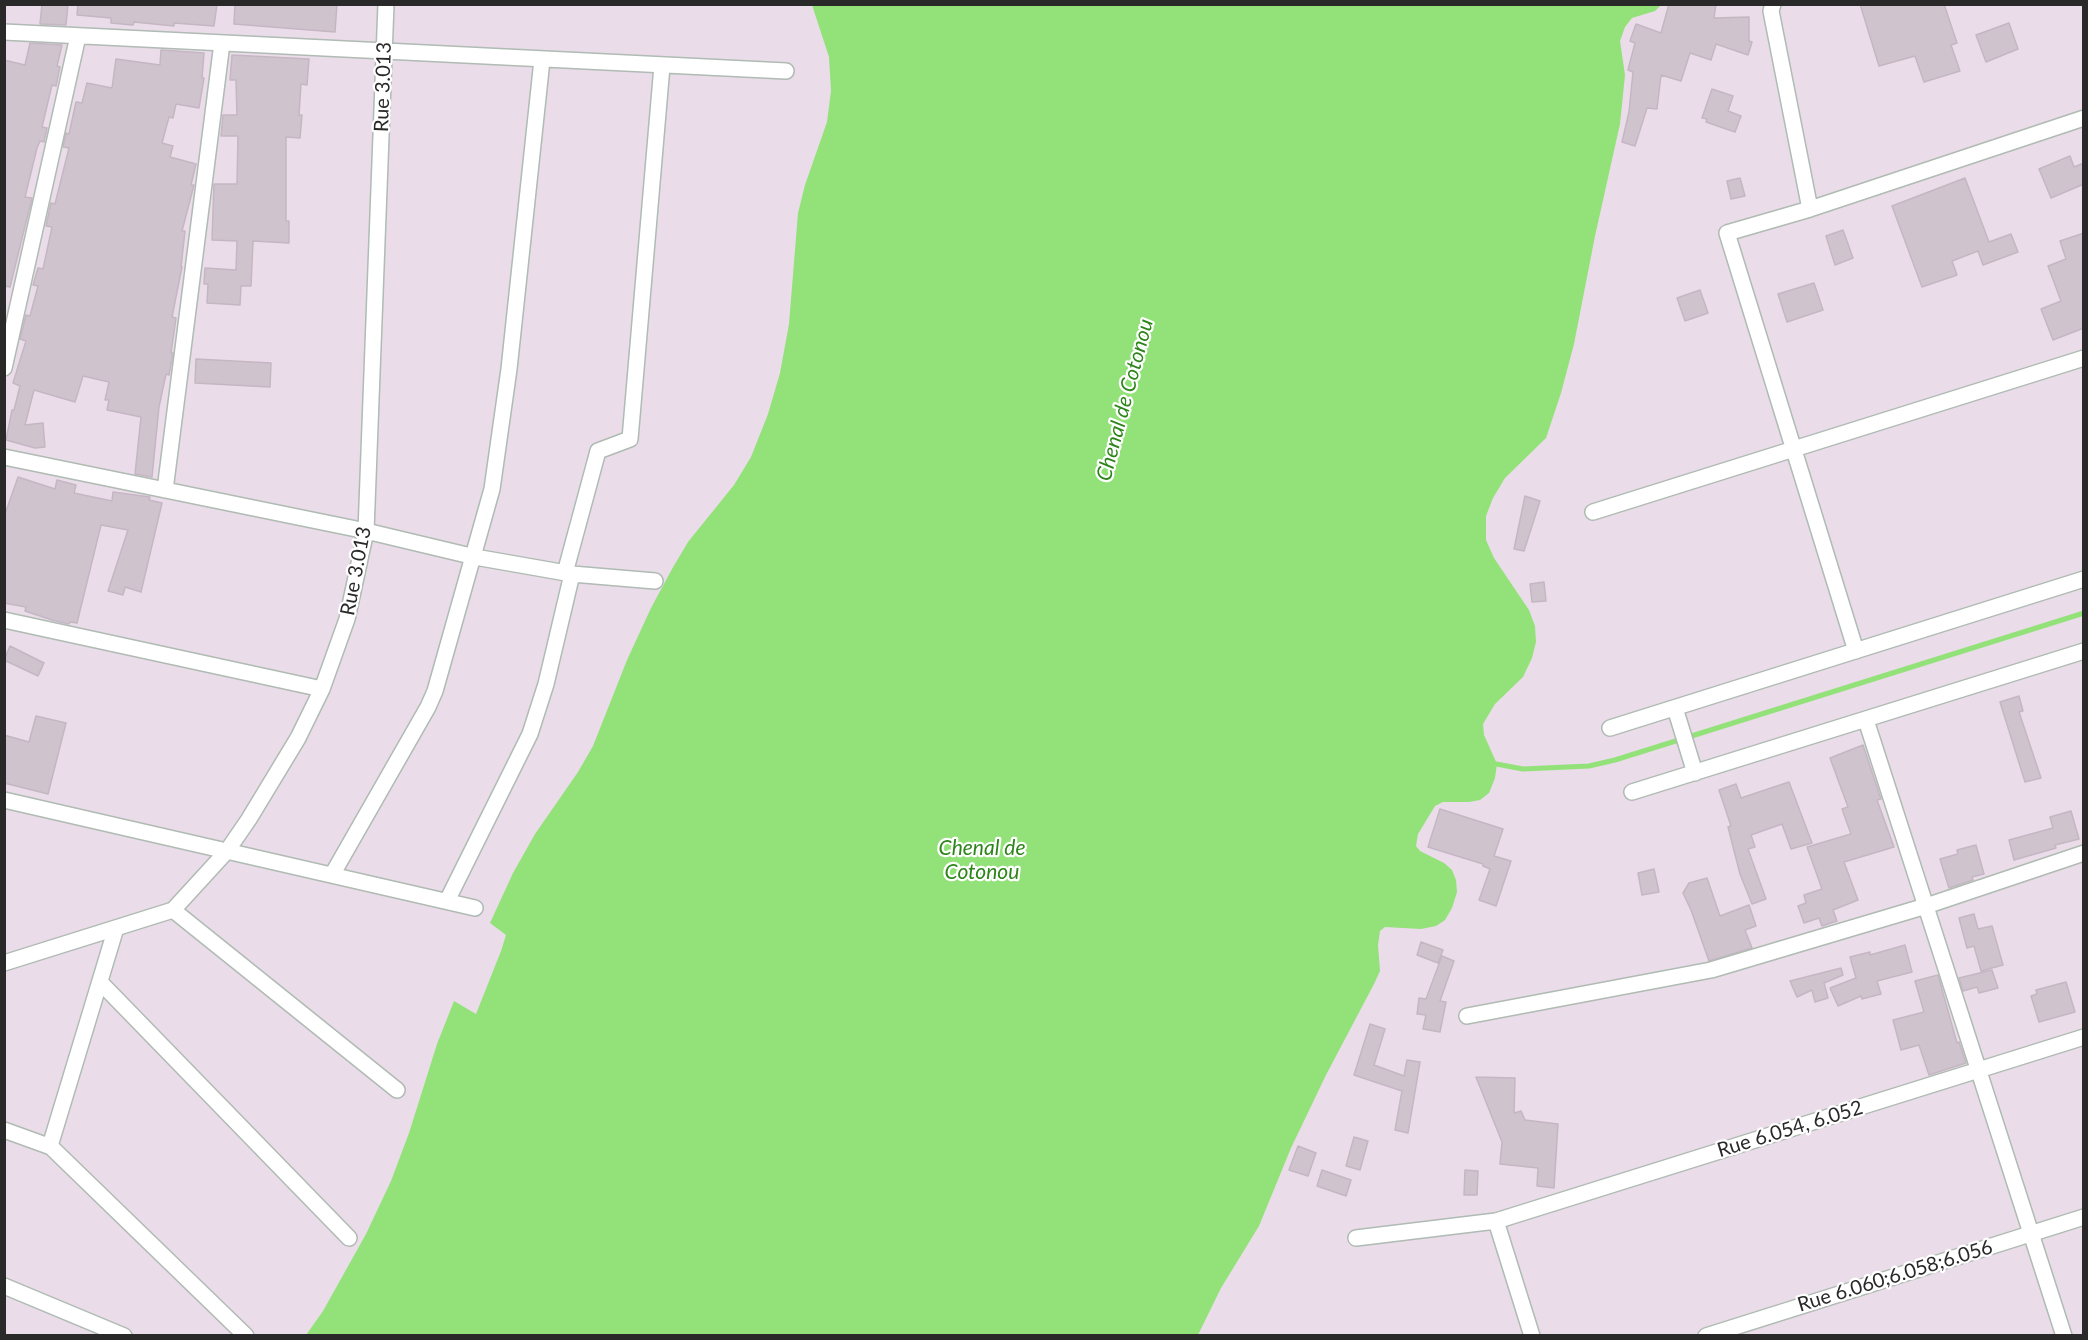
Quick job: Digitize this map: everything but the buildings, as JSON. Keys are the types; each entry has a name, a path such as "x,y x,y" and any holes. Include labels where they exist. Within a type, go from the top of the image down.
{"street":[{"name":"Rue 3.013","path":"173,910 227,850 249,819 298,738 322,689 347,618 366,531 386,4"},
{"path":"1773,4 1771,11 1810,209"},
{"path":"4,32 786,72"},
{"path":"4,368 78,36"},
{"path":"165,490 222,43"},
{"path":"332,875 431,699 441,674 492,489 509,369 542,60"},
{"path":"447,901 530,734 546,684 568,574 598,451 630,439 662,66"},
{"path":"1856,651 1726,233 1810,209 2084,118"},
{"path":"1593,512 2084,358"},
{"path":"4,457 366,531 474,557 568,574 655,582"},
{"path":"1610,728 2084,579"},
{"path":"4,620 322,689"},
{"path":"1632,792 2084,651"},
{"path":"1675,708 1695,773"},
{"path":"1866,720 2064,1335"},
{"path":"4,800 476,908"},
{"path":"1467,1016 1688,976 1926,906 2084,853"},
{"path":"4,963 173,910 397,1090"},
{"path":"50,1146 116,928"},
{"path":"100,982 348,1238"},
{"name":"Rue 6.054, 6.052","path":"1356,1238 1496,1221 2084,1037"},
{"path":"4,1130 50,1146 246,1335"},
{"name":"Rue 6.060;6.058;6.056","path":"1706,1335 2084,1217"},
{"path":"1496,1221 1532,1335"},
{"path":"4,1286 124,1335"}],"water":[{"name":"Chenal de Cotonou","path":"812,5 1661,5 1655,11 1632,18 1625,27 1620,41 1625,75 1620,124 1574,344 1546,438 1505,478 1486,516 1486,540 1494,558 1529,610 1535,626 1536,642 1532,658 1523,677 1495,704 1483,724 1484,735 1497,764 1489,793 1480,800 1443,802 1435,806 1418,834 1416,846 1420,851 1444,863 1452,870 1457,892 1452,908 1445,920 1436,926 1421,929 1385,927 1380,931 1378,945 1380,971 1291,1148 1259,1226 1221,1288 1198,1335 306,1335 323,1311 366,1234 391,1181 437,1044 454,1001 476,1014 506,935 490,923 513,873 535,834 593,746 627,660 672,569 688,542 734,485 751,457 768,414 780,373 789,324 798,213 805,185 827,122 831,91 829,57"}],"waterway":[{"path":"1491,763 1523,769 1589,766 1615,760 2084,613"}]}
